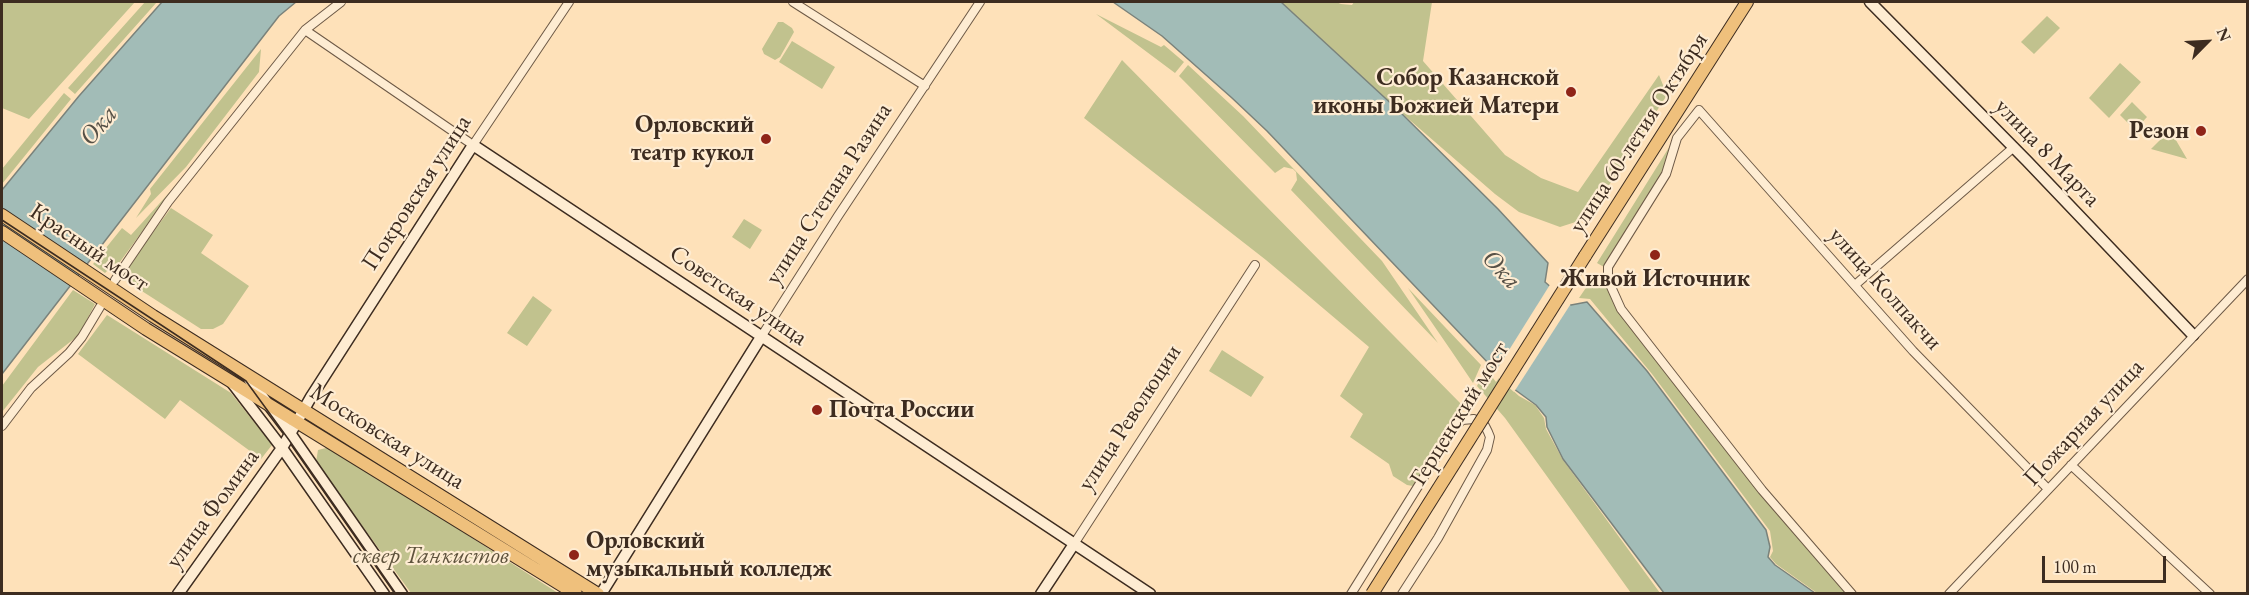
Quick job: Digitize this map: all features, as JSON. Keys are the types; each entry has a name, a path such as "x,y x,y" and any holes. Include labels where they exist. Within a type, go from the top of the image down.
{"main road":[{"name":"улица 60-летия Октября","path":"1585,256 1747,2"},
{"name":"Красный мост","path":"2,215 153,316"},
{"name":"Красный мост","path":"2,232 146,328"},
{"name":"Герценский мост","path":"1372,594 1585,256"},
{"name":"Московская улица","path":"153,316 600,594"},
{"name":"Московская улица","path":"146,328 576,594"}],"street":[{"path":"115,280 168,202 305,30 341,2"},
{"name":"Покровская улица","path":"290,433 473,144 569,2"},
{"path":"793,2 925,86"},
{"name":"улица Степана Разина","path":"600,594 838,216 980,2"},
{"name":"улица 8 Марта","path":"1870,2 2014,147 2193,335"},
{"name":"Советская улица","path":"305,30 761,337 1150,594"},
{"name":"улица Колпакчи","path":"1852,594 1762,490 1621,309 1608,280 1608,267 1666,174 1677,138 1699,110 1913,351 2049,489"},
{"path":"1855,285 2014,147"},
{"name":"улица Революции","path":"1041,594 1255,265"},
{"name":"Пожарная улица","path":"1949,594 2247,279"},
{"path":"2,426 31,388 69,353 82,337 100,307"},
{"path":"244,372 290,433 402,594"},
{"path":"232,382 282,448 384,594"},
{"path":"1352,594 1455,427 1462,420 1474,419 1485,426 1488,432 1490,437 1487,450 1438,538 1402,594"},
{"name":"улица Фомина","path":"178,594 282,448 290,433"},
{"path":"2071,465 2210,594"}],"green space":[{"path":"2,2 135,2 29,119 2,108"},
{"path":"145,2 157,2 75,94 68,88"},
{"path":"1281,2 1336,2 1352,5 1354,2 1432,2 1423,61 1505,155 1541,178 1578,192 1659,75 1667,95 1588,218 1560,227 1519,212 1495,194 1397,109"},
{"path":"1096,14 1161,47 1164,45 1184,62 1175,73"},
{"path":"2047,16 2060,28 2034,54 2021,42"},
{"path":"778,22 783,22 794,32 780,57 775,60 764,54 762,49"},
{"path":"792,41 835,67 822,89 779,62"},
{"path":"261,49 259,72 186,167 136,218 151,194 150,189"},
{"path":"1122,60 1464,407 1413,486 1393,476 1389,464 1350,437 1363,414 1340,396 1369,347 1266,260 1084,118"},
{"path":"2120,63 2141,82 2109,118 2089,98"},
{"path":"1188,65 1243,116 1382,261 1438,343 1291,190 1297,180 1296,172 1284,167 1275,173 1179,76"},
{"path":"64,93 71,99 2,184 2,169"},
{"path":"2132,102 2147,117 2135,130 2120,115"},
{"path":"2170,130 2187,159 2151,149"},
{"path":"1673,141 1664,171 1604,267 1597,263"},
{"path":"177,184 114,270 110,268 105,273 93,264 122,228 131,235"},
{"path":"171,208 213,235 201,253 249,286 223,324 213,329 201,329 120,277"},
{"path":"744,219 762,230 750,249 732,237"},
{"path":"1596,273 1599,273 1611,291 1619,309 1848,593 1817,593 1776,564 1770,557 1773,551 1770,531 1652,374 1590,299 1579,298"},
{"path":"1408,288 1481,365 1473,383 1450,349"},
{"path":"73,290 95,304 79,335 38,367 2,412 2,386"},
{"path":"533,296 552,310 527,346 507,333"},
{"path":"107,315 231,393 272,445 261,459 180,400 165,419 78,354"},
{"path":"1222,350 1264,377 1251,397 1209,371"},
{"path":"1486,369 1496,382 1499,378 1519,396 1535,405 1544,418 1546,429 1563,460 1660,593 1631,593 1505,418 1477,386"},
{"name":"сквер Танкистов","path":"330,447 558,593 411,593 316,462 318,450"}],"water":[{"name":"Ока","path":"162,2 296,2 279,16 2,374 2,190 79,96"},
{"name":"Ока","path":"1113,2 1281,2 1397,109 1498,209 1548,263 1545,282 1571,305 1587,302 1647,371 1766,530 1770,547 1768,557 1775,565 1815,593 1664,593 1563,459 1547,427 1546,417 1536,405 1514,389 1491,366 1267,131 1162,36"}],"pier":[{"path":"1551,283 1572,302 1514,392 1494,374"}],"tram line":[{"path":"2,220 246,381 396,594"}],"place":[{"name":"Собор Казанской иконы Божией Матери","path":"1571,92"},
{"name":"Резон","path":"2201,131"},
{"name":"Орловский театр кукол","path":"766,139"},
{"name":"Живой Источник","path":"1655,255"},
{"name":"Почта России","path":"817,410"},
{"name":"Орловский музыкальный колледж","path":"574,555"}]}
